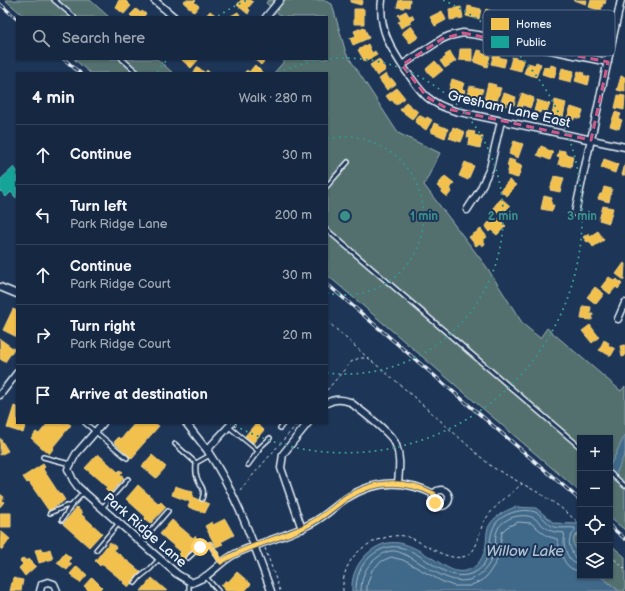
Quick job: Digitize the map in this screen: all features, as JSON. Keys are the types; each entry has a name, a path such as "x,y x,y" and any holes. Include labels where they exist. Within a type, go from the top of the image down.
{"street":[{"path":"267,16 280,0"},
{"name":"Gresham Lane East","path":"382,0 380,17 385,34 402,65 418,88 435,103 455,111 625,147"},
{"path":"615,29 621,0"},
{"path":"158,1 173,16"},
{"path":"402,65 442,39 463,33 483,36"},
{"path":"579,56 608,62"},
{"path":"576,213 609,56"},
{"path":"467,210 480,190 490,168 501,121"},
{"path":"0,287 16,294"},
{"path":"618,318 625,303"},
{"path":"0,395 16,373"},
{"path":"328,403 336,399 344,399 350,402 392,438 396,445 399,459 398,483"},
{"path":"70,464 76,454 102,424"},
{"path":"187,424 208,453 236,502 255,546 271,591"},
{"path":"302,529 281,468 283,454 307,424"},
{"path":"208,453 230,425"},
{"name":"Park Ridge Lane","path":"70,464 68,469 73,480 84,492 159,559 181,577 192,583 205,576 221,562 238,552 302,529 316,522 344,500 360,491 376,486 398,483 423,488 434,494"},
{"path":"40,591 42,584 48,582 54,584 57,591"}],"lane":[{"path":"54,0 73,16"},
{"path":"123,60 137,72"},
{"path":"328,185 348,162"},
{"path":"328,231 577,444"},
{"path":"86,424 127,458"},
{"path":"280,428 283,424"},
{"path":"230,425 255,450 259,450"},
{"path":"248,465 270,438"},
{"path":"175,444 196,463 196,476 203,487 204,492 202,499"},
{"path":"196,463 208,453"},
{"path":"43,457 70,464"},
{"path":"613,475 624,484"},
{"path":"102,508 128,479"},
{"path":"62,520 71,506 84,492"},
{"path":"50,513 66,506 71,506"},
{"path":"140,542 168,511"},
{"path":"96,550 119,523"},
{"path":"188,558 200,547 210,544 221,562"},
{"path":"135,583 159,559"},
{"path":"205,576 218,591"},
{"path":"189,581 189,591"}],"path":[{"path":"328,322 492,467 539,493 577,521"},
{"path":"328,389 351,362 359,358 368,358"},
{"path":"240,490 297,424"},
{"path":"344,591 342,580 355,555 364,546 378,540 395,535 405,536 449,557 460,558 469,554 475,547 484,521 494,508 522,484"},
{"path":"263,543 280,591"},
{"path":"613,558 625,569"}],"highlighted area":[{"path":"463,33 608,62 591,140 448,109 427,97 402,65 442,39"}],"green space":[{"path":"5,0 90,0 108,16 24,16"},
{"path":"268,0 323,0 332,4 346,53 398,133 440,153 424,185 486,266 523,324 540,338 547,328 621,391 625,386 625,530 613,520 613,435 577,435 577,489 328,276 328,72 275,72 285,60 328,60 328,16 281,16 266,3"},
{"path":"75,60 158,60 172,72 89,72"},
{"path":"577,535 577,554 573,543 574,537"},
{"path":"613,547 625,557 625,591 619,591 604,579 613,579"}],"water":[{"path":"625,435 625,453 613,481 613,460"},
{"name":"Willow Lake","path":"515,507 536,508 554,523 577,524 577,534 574,537 573,543 577,552 577,579 604,579 619,591 352,591 354,575 361,561 368,553 378,546 387,543 404,544 413,547 455,571 465,571 473,568 480,561 484,553 487,530 491,522 507,510"}],"building: Homes":[{"path":"119,0 125,0 131,6 124,14 115,7"},
{"path":"185,0 196,0 194,2 199,6 194,12 183,2"},
{"path":"241,0 251,0 253,2 248,8 250,10 248,14 237,5"},
{"path":"351,0 363,0 361,5 350,2"},
{"path":"399,0 410,0 409,7 397,7"},
{"path":"573,0 587,0 586,4"},
{"path":"591,0 606,0 605,4 603,3 601,10 589,7"},
{"path":"468,6 481,9 479,19 466,16"},
{"path":"461,7 463,18 450,20 449,9"},
{"path":"136,9 141,13 142,11 146,14 144,16 130,15"},
{"path":"354,9 364,9 364,24 354,24"},
{"path":"210,11 217,16 206,16"},
{"path":"406,11 409,16 412,15 414,19 410,21 411,23 401,28 398,22 401,21 398,15"},
{"path":"442,11 446,20 435,26 430,17"},
{"path":"238,12 240,16 231,16"},
{"path":"411,26 419,37 410,43 402,33"},
{"path":"364,27 369,38 353,45 350,38 356,36 354,31"},
{"path":"368,44 372,53 375,51 377,55 365,62 358,50"},
{"path":"460,49 472,49 472,61 459,60"},
{"path":"478,50 482,51 481,53 483,54 483,56 490,56 487,67 474,62"},
{"path":"450,52 456,61 445,68 440,61"},
{"path":"493,56 499,56 506,59 504,67 491,64"},
{"path":"512,57 524,60 521,71 509,68"},
{"path":"379,59 386,70 377,76 370,65"},
{"path":"182,60 198,60 191,68"},
{"path":"255,60 265,60 261,65"},
{"path":"435,61 443,70 433,78 426,69"},
{"path":"536,62 541,64 536,77 524,73 528,63 535,65"},
{"path":"255,65 262,72 249,72"},
{"path":"551,65 557,67 554,78 542,74 544,67 550,68"},
{"path":"198,67 204,72 194,72"},
{"path":"562,68 574,71 571,82 559,79"},
{"path":"578,71 584,73 583,75 590,77 588,85 575,81"},
{"path":"386,74 390,80 392,79 396,84 387,90 379,79"},
{"path":"621,76 625,77 625,92 617,90"},
{"path":"452,79 464,83 462,89 465,90 463,96 449,90"},
{"path":"488,83 496,85 495,87 501,88 497,101 489,99 488,102 484,100"},
{"path":"470,86 483,89 480,100 474,98 475,96 467,94"},
{"path":"397,88 405,98 396,105 386,96"},
{"path":"504,93 516,97 514,105 507,102 506,106 500,104"},
{"path":"522,93 534,98 530,108 523,105 522,109 517,107"},
{"path":"618,95 625,96 624,110 615,108"},
{"path":"537,100 550,104 547,112 541,110 540,113 534,111"},
{"path":"555,100 566,103 563,117 552,115"},
{"path":"406,102 418,112 412,119 400,110"},
{"path":"571,107 583,111 580,119 574,117 574,120 567,118"},
{"path":"615,112 621,114 619,119 622,120 619,129 610,126"},
{"path":"419,115 426,119 427,117 432,120 426,130 415,122"},
{"path":"434,123 448,129 445,138 431,132"},
{"path":"453,127 465,132 461,142 449,138"},
{"path":"468,131 475,132 474,135 483,137 480,148 468,145 470,138 467,137"},
{"path":"514,141 523,144 518,158 509,154"},
{"path":"541,146 553,152 550,160 537,155"},
{"path":"559,150 565,151 565,154 573,156 571,167 558,164 560,157 557,156"},
{"path":"509,159 522,166 518,178 507,175"},
{"path":"604,159 618,164 615,173 601,168"},
{"path":"465,162 474,166 468,180 459,176"},
{"path":"625,164 625,175 622,175"},
{"path":"445,176 454,183 449,189 452,191 447,197 437,186"},
{"path":"554,176 564,178 560,192 550,190"},
{"path":"509,180 516,185 507,196 500,191"},
{"path":"604,187 612,189 609,202 598,199 600,194 602,194"},
{"path":"544,196 552,198 551,205 554,205 552,211 541,209"},
{"path":"501,198 510,206 501,215 493,208"},
{"path":"603,206 613,208 609,223 599,220"},
{"path":"498,218 506,226 497,235 491,230 489,232 485,227 489,222 492,224"},
{"path":"481,229 487,237 483,240 485,244 482,246 480,243 476,246 469,237"},
{"path":"598,231 604,240 593,247 589,241 587,242 583,237 589,233 590,236"},
{"path":"624,263 625,264 624,280 616,274"},
{"path":"609,277 615,281 617,279 622,284 618,289 616,287 610,294 601,287"},
{"path":"595,287 604,294 596,304 587,297"},
{"path":"583,306 591,307 590,314 593,314 592,320 581,319"},
{"path":"13,309 16,310 16,336 3,330"},
{"path":"590,325 599,337 592,343 582,331"},
{"path":"0,339 14,349 5,362 0,359"},
{"path":"604,340 609,343 608,345 615,349 611,356 599,350"},
{"path":"625,345 625,356 622,357 620,346"},
{"path":"14,406 16,407 16,424 26,424 23,433 7,428"},
{"path":"47,424 71,425 49,454 31,438 36,432 39,434"},
{"path":"134,424 156,424 159,426 136,452 137,453 132,459 114,442 119,437 121,439"},
{"path":"255,424 264,430 253,443 245,436"},
{"path":"0,438 8,451 0,455"},
{"path":"98,454 118,472 120,470 123,472 120,475 124,478 110,494 105,489 107,487 85,468"},
{"path":"152,455 166,467 156,478 142,466"},
{"path":"43,464 45,467 43,469 65,500 49,511 29,482 27,483 23,477"},
{"path":"138,485 159,504 161,502 166,507 150,524 144,519 146,517 126,499"},
{"path":"175,486 193,492 192,497 209,504 205,513 188,507 190,502 172,495"},
{"path":"0,494 4,497 2,500 4,502 0,507"},
{"path":"77,507 82,513 81,514 102,533 89,547 63,524"},
{"path":"0,513 11,513 11,527 0,527"},
{"path":"225,519 234,535 221,542 223,544 216,547 205,526 212,522 213,525"},
{"path":"172,520 193,538 195,536 200,541 184,560 178,555 181,552 160,534"},
{"path":"1,531 10,539 2,550 0,548"},
{"path":"110,542 116,547 114,550 141,572 128,587 102,564 100,566 95,561"},
{"path":"41,549 42,552 50,549 53,559 39,563 35,550"},
{"path":"65,553 71,558 68,561 72,564 67,570 57,563"},
{"path":"23,558 27,561 29,559 36,566 25,576 19,568 23,564 20,561"},
{"path":"77,566 87,575 80,583 70,574"},
{"path":"237,572 251,584 245,591 226,591 221,586 226,580 228,582"},
{"path":"92,577 102,587 98,591 91,589 89,591 84,586"},
{"path":"13,578 23,580 21,591 10,591"},
{"path":"152,578 167,591 141,591"}],"building: Public":[{"path":"14,167 16,170 16,198 11,192 6,197 1,191 0,192 0,180"}],"railway":[{"path":"0,4 16,18"},
{"path":"65,60 79,72"},
{"path":"328,285 577,497"},
{"path":"613,529 625,539"}],"route":[{"path":"200,547 210,544 221,562 244,550 302,529 316,522 354,494 376,486 398,483 423,488 434,494 433,500 435,503"}]}
